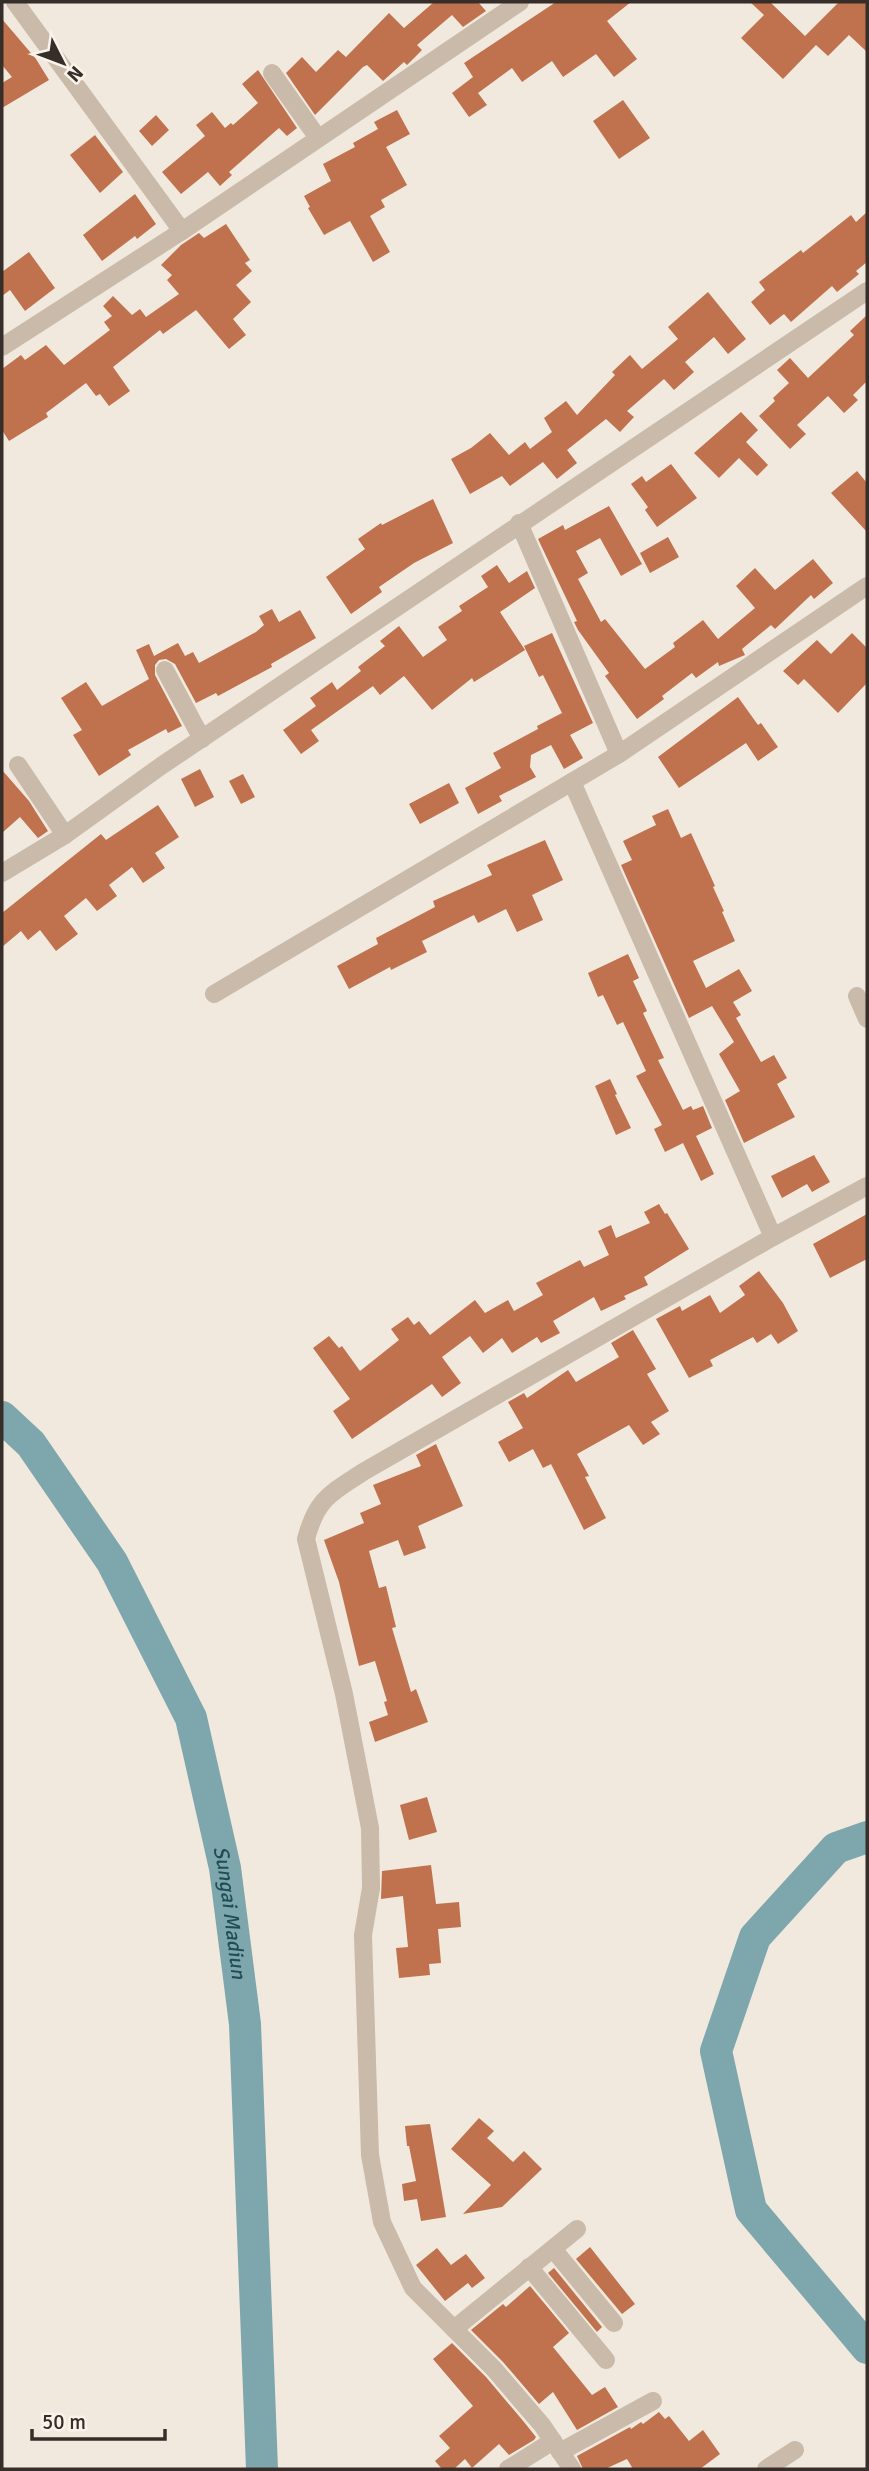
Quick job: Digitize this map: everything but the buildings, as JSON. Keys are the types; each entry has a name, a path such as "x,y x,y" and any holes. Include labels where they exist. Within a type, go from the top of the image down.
{"street":[{"path":"15,2 182,231"},
{"path":"2,347 182,231 520,2"},
{"path":"272,73 318,138"},
{"path":"2,873 65,835 519,523 867,291"},
{"path":"519,523 619,754"},
{"path":"214,994 619,754 867,586"},
{"path":"165,670 202,739"},
{"path":"18,765 65,835"},
{"path":"572,782 773,1237"},
{"path":"857,996 867,1019"},
{"path":"572,2469 557,2446 495,2369 413,2288 382,2222 370,2155 363,1935 371,1888 370,1828 344,1694 306,1539 313,1513 329,1495 363,1472 867,1186"},
{"path":"454,2329 577,2229"},
{"path":"553,2249 614,2323"},
{"path":"528,2267 606,2360"},
{"path":"508,2469 653,2401"},
{"path":"766,2469 795,2451"}],"waterway":[{"name":"Sungai Madiun","path":"2,1417 31,1444 112,1562 191,1718 225,1868 245,2024 262,2469"},
{"name":"Sungai Madiun","path":"867,1837 836,1848 755,1937 716,2051 751,2210 867,2348"}]}
